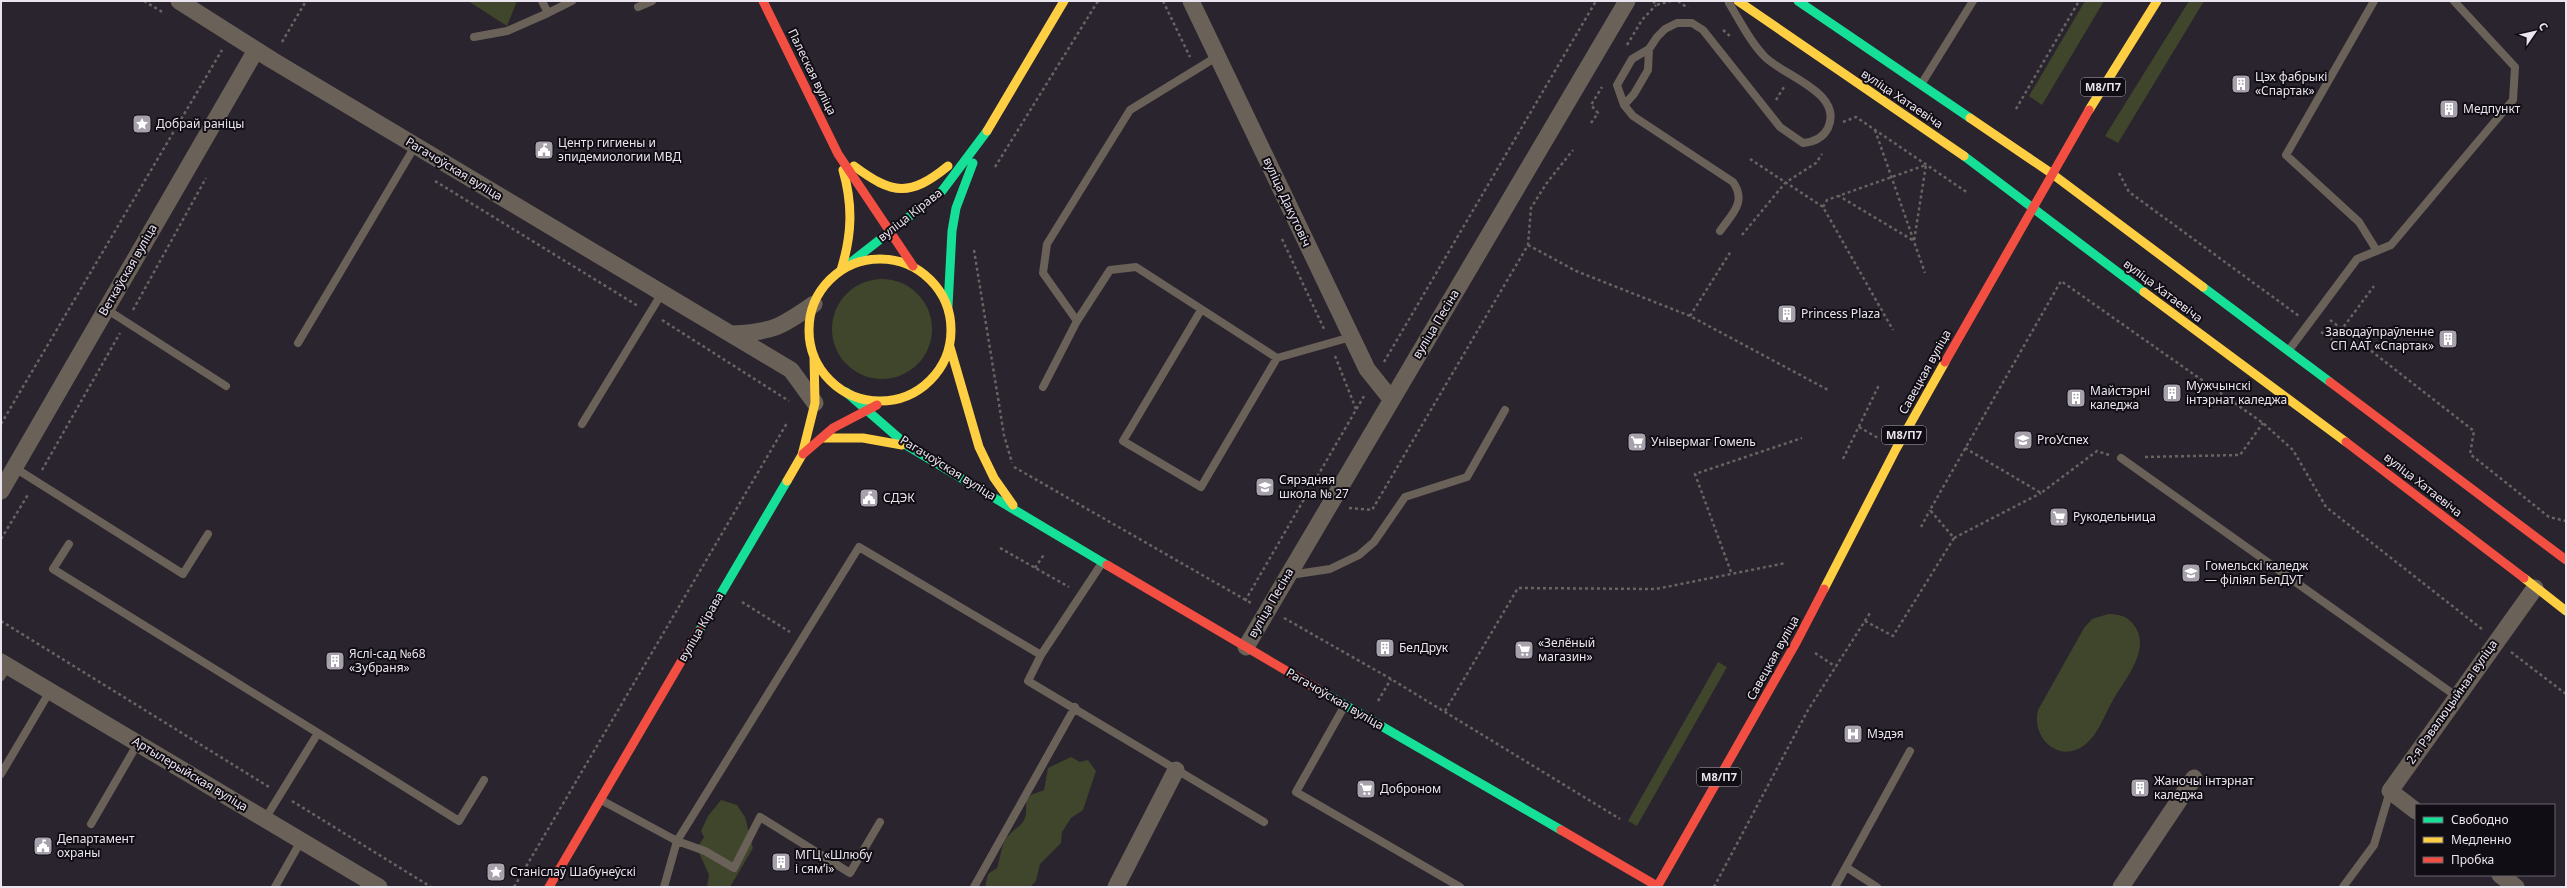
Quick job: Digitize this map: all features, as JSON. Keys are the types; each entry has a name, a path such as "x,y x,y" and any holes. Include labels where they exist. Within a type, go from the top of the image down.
{"main road":[{"name":"Палеская вуліца","path":"763,1 838,154 850,190 853,220 850,245 841,270"},
{"name":"вуліца Кірава","path":"841,270 942,191 985,134 1064,1"},
{"name":"вуліца Хатаевіча","path":"1738,1 1982,168 2364,455 2534,588 2566,611"},
{"name":"вуліца Хатаевіча","path":"1798,1 2051,173 2566,560"},
{"name":"Савецкая вуліца","path":"1657,887 1797,641 1896,449 2032,206 2157,1"},
{"path":"838,154 875,183 892,189 909,191 928,183 985,134"},
{"name":"вуліца Кірава","path":"948,306 952,231 956,208 985,134"},
{"name":"Палеская вуліца","path":"838,154 913,266"},
{"path":"889,259 913,266 934,283 948,306 952,326 950,347 943,364 924,386 903,398 885,401 865,400 846,392 827,377 814,356 809,330 814,304 825,284 841,270 864,260 889,259"},
{"name":"Рагачоўская вуліца","path":"950,347 979,447 994,478 1016,510"},
{"name":"вуліца Кірава","path":"802,455 815,403 814,356"},
{"name":"Рагачоўская вуліца","path":"846,392 909,447 1246,647 1657,887"},
{"name":"вуліца Кірава","path":"549,887 802,455 819,438 885,401"},
{"path":"819,438 848,435 877,438 909,447"}],"street":[{"name":"Рагачоўская вуліца","path":"179,1 256,50 415,146 791,370 815,403"},
{"name":"вуліца Дакутовіч","path":"1191,1 1367,369 1391,399"},
{"name":"вуліца Песіна","path":"1246,647 1287,575 1627,1"},
{"name":"Веткаўская вуліца","path":"1,491 256,50"},
{"path":"732,334 758,333 784,325 814,304"},
{"name":"2-я Рэвалюцыйная вуліца","path":"2390,791 2534,588"},
{"name":"Артылерыйская вуліца","path":"3,668 50,691 379,887"},
{"path":"1116,887 1176,770"},
{"path":"2121,887 2194,778"},
{"path":"2390,791 2415,810"},
{"path":"2501,876 2516,887"}],"lane":[{"path":"542,1 548,13"},
{"path":"474,37 507,32 572,1"},
{"path":"638,7 652,1"},
{"path":"1624,105 1634,94 1648,70 1649,49 1656,37 1664,29 1677,23 1692,23 1703,30 1780,127 1803,143 1820,138 1827,129 1831,117 1829,104 1820,95 1765,57 1728,1"},
{"path":"1922,84 1973,1"},
{"path":"2374,1 2286,155 2359,222 2377,251"},
{"path":"2288,351 2358,259 2391,245 2513,100 2515,67 2454,1"},
{"path":"1649,49 1632,59 1617,85 1624,105 1633,116 1733,182 1739,191 1740,201 1720,232"},
{"path":"1077,321 1043,273 1047,244 1130,110 1218,56"},
{"path":"298,342 415,146"},
{"path":"1043,387 1077,321 1110,270 1136,267 1277,358"},
{"path":"582,424 662,293"},
{"path":"106,309 226,386"},
{"path":"1201,310 1123,441 1201,487 1277,358 1351,337"},
{"path":"1287,575 1330,569 1359,555 1374,542 1405,497 1467,477 1505,410"},
{"path":"2121,458 2456,696"},
{"path":"15,468 183,574 208,534"},
{"path":"69,544 54,570 459,821 484,780"},
{"path":"664,887 677,841 859,547 1041,655"},
{"path":"1102,562 1041,655 1028,681 1075,707 1176,770 1264,822"},
{"path":"1,774 50,691"},
{"path":"1345,705 1296,792 1460,887"},
{"path":"974,887 1075,707"},
{"path":"265,819 318,733"},
{"path":"91,824 138,743"},
{"path":"1835,887 1910,751"},
{"path":"2343,887 2374,845 2390,791"},
{"path":"601,800 677,841 705,851 734,868 760,817 850,874 880,822"},
{"path":"274,887 301,841"},
{"path":"1846,867 1877,887"}],"path":[{"path":"282,42 306,1"},
{"path":"993,170 1098,1"},
{"path":"1163,1 1191,60 1199,69"},
{"path":"1245,601 1596,1"},
{"path":"1653,1 1656,5 1671,1"},
{"path":"2016,109 2079,1"},
{"path":"1,424 223,50"},
{"path":"1780,94 1784,87"},
{"path":"1842,123 1856,117 1968,193"},
{"path":"1875,130 1925,273"},
{"path":"1343,512 1348,508 1372,510 1528,245 1531,208 1546,184 1573,150"},
{"path":"1742,235 1785,183 1816,163 1824,150"},
{"path":"1750,160 1822,207 1893,330"},
{"path":"1822,207 1827,200 1926,165"},
{"path":"1914,240 1926,165"},
{"path":"2119,173 2129,192 2346,350 2361,343 2474,431 2470,454 2549,517 2566,521"},
{"path":"1,539 126,322 208,175"},
{"path":"1839,196 1914,240"},
{"path":"1281,236 1330,342 1356,410"},
{"path":"972,242 1004,435 1013,467 1245,601 1267,610 1445,711 1620,819"},
{"path":"1528,245 1576,271 1690,316 1830,391"},
{"path":"1690,316 1731,251"},
{"path":"1921,526 2061,281 2263,423 2293,450 2326,507 2566,694"},
{"path":"2318,312 2342,329 2374,286"},
{"path":"1843,459 1879,385"},
{"path":"1865,621 1893,636 1954,538 2041,493 2097,451 2121,458 2240,455 2263,423"},
{"path":"1731,572 1695,474 1802,438"},
{"path":"1965,448 2041,493"},
{"path":"1930,510 1954,538"},
{"path":"1000,548 1069,588"},
{"path":"1445,711 1518,588 1656,589 1731,572 1786,563"},
{"path":"742,602 802,639"},
{"path":"1714,887 1808,710 1870,613"},
{"path":"1,620 431,887"},
{"path":"1797,641 1836,667"}],"green space":[{"path":"468,1 517,1 507,26"},
{"path":"2085,1 2104,1 2042,105 2029,96"},
{"path":"2189,1 2204,1 2118,143 2105,136"},
{"path":"882,279 901,283 917,294 928,310 932,329 928,348 917,364 901,375 882,379 863,375 847,364 836,348 832,329 836,310 847,294 863,283"},
{"path":"2108,614 2125,617 2133,624 2138,633 2140,643 2139,653 2130,673 2113,700 2098,729 2090,740 2076,750 2067,752 2058,750 2050,746 2043,739 2037,721 2038,710 2084,628 2092,619"},
{"path":"1718,662 1727,667 1637,826 1628,821"},
{"path":"1071,757 1080,762 1088,760 1096,771 1083,810 1071,818 1062,832 1061,843 1040,864 1036,881 1030,887 985,887 988,874 997,868 1002,846 1005,840 1024,821 1026,801 1031,795 1044,790 1048,768"},
{"path":"721,800 737,805 745,817 753,848 730,887 707,887 709,875 697,848 704,837 701,831 708,816"}],"traffic: fast":[{"path":"1798,1 1970,118"},
{"path":"850,263 942,191 987,131"},
{"path":"1964,156 2144,292"},
{"path":"948,306 952,231 956,208 973,163"},
{"path":"2203,287 2330,382"},
{"path":"846,392 909,447 1107,565"},
{"path":"699,631 787,481"},
{"path":"1319,690 1561,830"}],"traffic: slow":[{"path":"987,131 1064,1"},
{"path":"1738,1 1964,156"},
{"path":"2089,110 2157,1"},
{"path":"1970,118 2051,173 2203,287"},
{"path":"854,166 880,183 891,187 901,188 912,187 923,183 948,166"},
{"path":"841,270 845,257 850,220 850,208 843,170"},
{"path":"880,259 901,262 925,275 935,285 948,309 951,330 948,351 935,375 925,385 901,398 880,401 859,398 835,385 825,375 812,351 809,330 812,309 825,285 835,275 859,262 880,259"},
{"path":"2144,292 2346,442"},
{"path":"950,347 979,447 994,478 1013,505"},
{"path":"787,481 802,455 815,403 814,356"},
{"path":"1824,589 1896,449 1945,362"},
{"path":"822,438 863,438 902,445"},
{"path":"2524,578 2566,611"}],"traffic: jam":[{"path":"763,1 838,154 913,266"},
{"path":"1945,362 2089,110"},
{"path":"2330,382 2566,560"},
{"path":"803,454 833,428 877,405"},
{"path":"2346,442 2524,578"},
{"path":"1107,565 1319,690"},
{"path":"1657,887 1797,641 1824,589"},
{"path":"549,887 699,631"},
{"path":"1561,830 1657,886"}],"place":[{"name":"Цэх фабрыкі «Спартак»","path":"2241,84"},
{"name":"Медпункт","path":"2449,109"},
{"name":"Добрай раніцы","path":"142,124"},
{"name":"Центр гигиены и эпидемиологии МВД","path":"544,150"},
{"name":"Princess Plaza","path":"1787,314"},
{"name":"Заводаўпраўленне СП ААТ «Спартак»","path":"2448,339"},
{"name":"Мужчынскі інтэрнат каледжа","path":"2172,393"},
{"name":"Майстэрні каледжа","path":"2076,398"},
{"name":"ProУспех","path":"2023,440"},
{"name":"Універмаг Гомель","path":"1637,442"},
{"name":"Сярэдняя школа № 27","path":"1265,487"},
{"name":"СДЭК","path":"869,498"},
{"name":"Рукодельница","path":"2059,517"},
{"name":"Гомельскі каледж — філіял БелДУТ","path":"2191,573"},
{"name":"БелДрук","path":"1385,648"},
{"name":"«Зелёный магазин»","path":"1524,650"},
{"name":"Яслі-сад №68 «Зубраня»","path":"335,661"},
{"name":"Мэдэя","path":"1853,734"},
{"name":"Жаночы інтэрнат каледжа","path":"2140,788"},
{"name":"Доброном","path":"1366,789"},
{"name":"Департамент охраны","path":"43,846"},
{"name":"МГЦ «Шлюбу і сямʼі»","path":"781,862"},
{"name":"Станіслаў Шабунеўскі","path":"496,872"}]}
